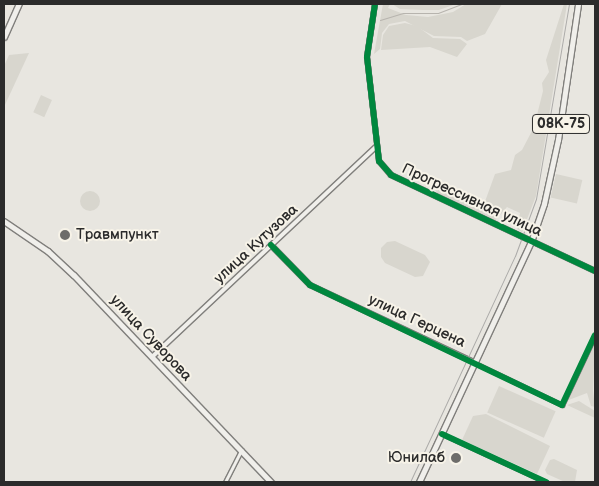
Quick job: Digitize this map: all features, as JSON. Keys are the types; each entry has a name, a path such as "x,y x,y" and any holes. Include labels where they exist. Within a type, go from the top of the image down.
{"main road":[{"path":"4,36 19,4"},
{"name":"08К-75","path":"419,482 531,242 553,169 578,4"},
{"name":"улица Суворова","path":"4,221 48,251 271,482"}],"street":[{"name":"Прогрессивная улица","path":"375,4 367,57 379,161 391,175 595,271"},
{"name":"улица Кутузова","path":"152,357 376,148"},
{"name":"улица Герцена","path":"271,245 310,285 562,404 595,335"},
{"path":"442,434 546,482"},
{"path":"225,482 241,450"}],"shaded area":[{"path":"383,4 390,4 388,8 406,15 428,17 453,12 466,4 502,4 485,34 467,41 461,37 434,36 405,21 389,24 382,33 380,49 374,54"},
{"path":"392,4 456,4 439,10 423,10 400,9"},
{"path":"564,4 567,4 536,196 522,232 517,229 520,213 507,207 495,221 437,193 435,189 437,185 483,207 495,174 511,170 515,155 522,150 534,127 543,91 542,83 549,72 546,60"},
{"path":"405,23 417,26 433,38 460,39 467,44 457,57 430,47 381,50 383,35 389,26"},
{"path":"29,53 4,107 4,66 9,55"},
{"path":"41,95 52,100 44,117 33,112"},
{"path":"556,174 582,180 577,203 551,197"},
{"path":"90,191 97,194 100,201 97,208 90,211 83,208 80,201 83,194"},
{"path":"395,241 425,255 430,262 423,276 415,277 385,263 381,257 381,248 387,242"},
{"path":"595,339 593,391 595,407 591,406 587,393 566,401"},
{"path":"499,386 556,411 544,438 487,412"},
{"path":"579,401 595,411 595,418 567,405"},
{"path":"486,414 550,446 537,474 462,440 473,416"},
{"path":"554,459 577,470 575,482 565,482 547,474 545,470 550,460"}],"waterway":[{"path":"380,20 403,13 438,13 461,4"}],"tram line":[{"path":"410,482 515,256 536,199 569,4"}],"cycle path":[{"path":"375,4 367,57 379,161 391,175 595,271"},
{"path":"271,245 310,285 562,405 595,335"},
{"path":"442,434 546,482"}],"place":[{"name":"Травмпункт","path":"65,235"},
{"name":"Юнилаб","path":"456,458"}]}
